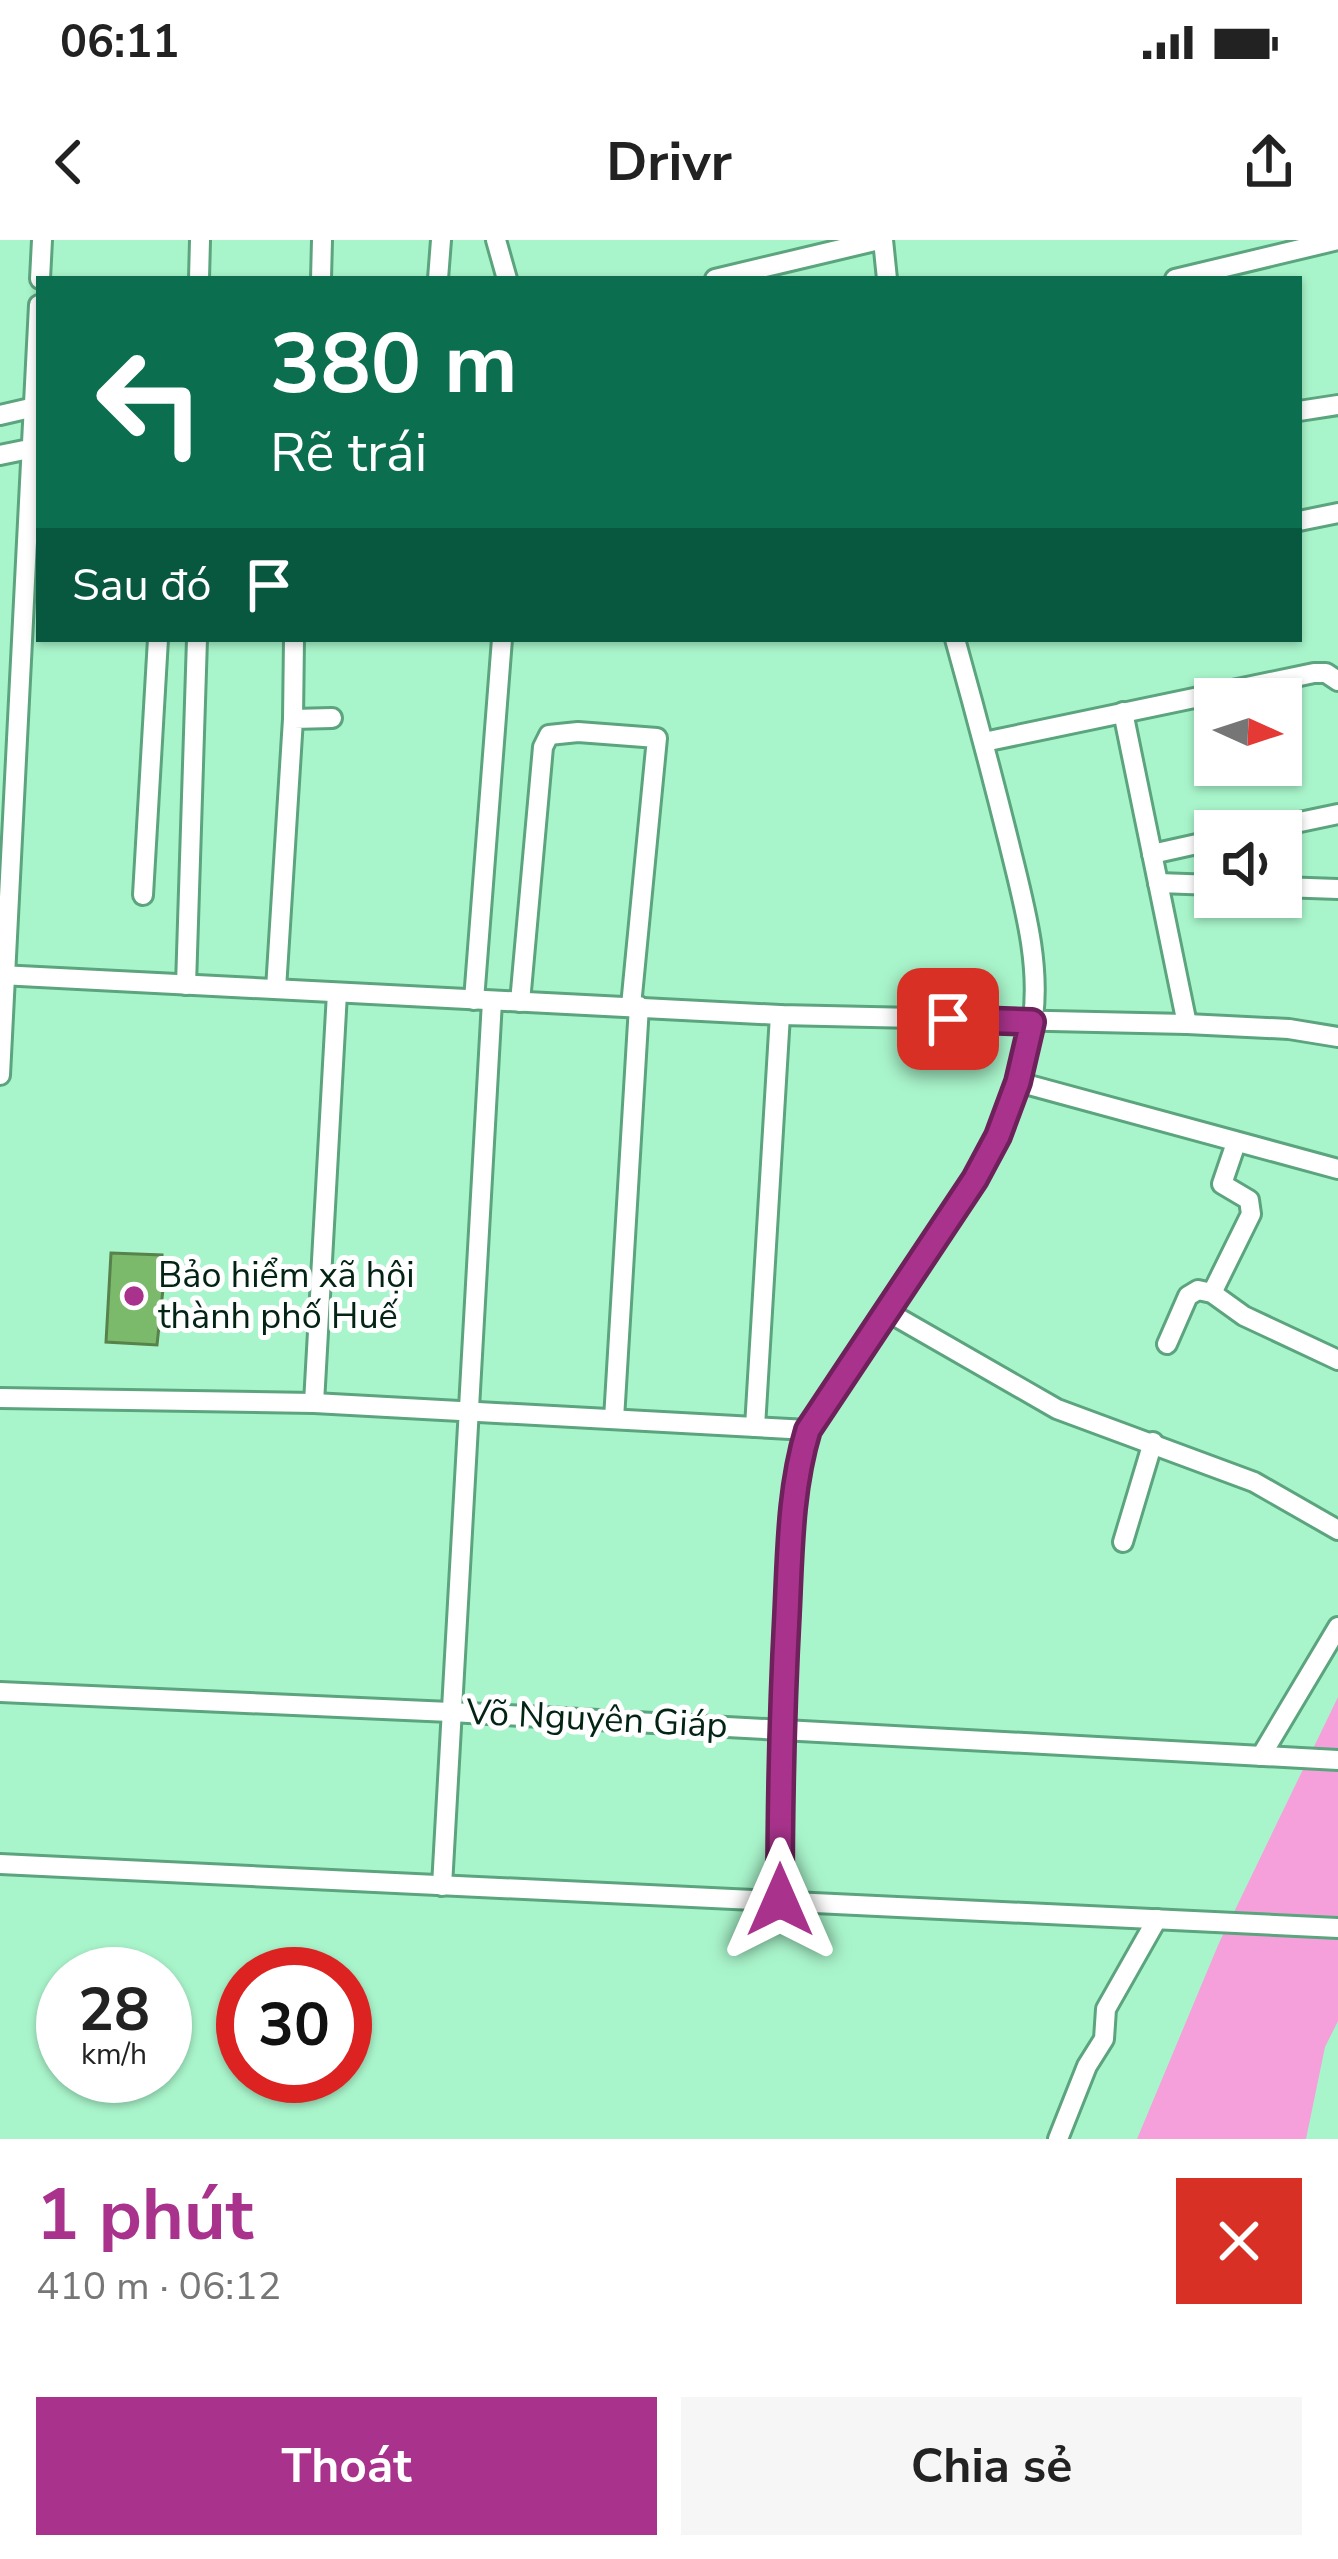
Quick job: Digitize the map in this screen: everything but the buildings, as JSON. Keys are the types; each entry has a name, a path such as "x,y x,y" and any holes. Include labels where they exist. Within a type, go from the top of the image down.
{"street":[{"path":"40,276 42,240"},
{"path":"199,276 200,240"},
{"path":"320,276 322,240"},
{"path":"438,276 441,240"},
{"path":"496,240 506,276"},
{"path":"728,276 881,240 887,276"},
{"path":"1188,276 1338,240"},
{"path":"1302,411 1338,405"},
{"path":"0,415 36,407 0,1075"},
{"path":"0,455 35,448"},
{"path":"1302,520 1338,513"},
{"path":"143,896 158,642"},
{"path":"186,985 197,642"},
{"path":"276,989 294,642"},
{"path":"442,1886 502,642"},
{"path":"780,1900 781,1729 791,1520 800,1457 808,1430 975,1179 998,1136 1018,1082 1032,1022 1035,980 1025,909 956,642"},
{"path":"984,742 1314,673 1326,673 1338,681"},
{"path":"1123,712 1187,1024"},
{"path":"293,719 332,718"},
{"path":"520,1002 543,747 549,735 578,732 657,738 635,1006 614,1419"},
{"path":"1302,822 1338,814"},
{"path":"1152,854 1194,845"},
{"path":"1158,883 1194,884"},
{"path":"1302,888 1338,889"},
{"path":"3,975 780,1015 1187,1024 1338,1037"},
{"path":"314,1403 337,993"},
{"path":"755,1426 780,1015"},
{"path":"1018,1082 1338,1168"},
{"path":"1212,1293 1251,1214 1249,1200 1222,1184 1236,1143"},
{"path":"1167,1344 1194,1290 1212,1293 1244,1316 1338,1360"},
{"path":"888,1312 1057,1408 1255,1482 1338,1529"},
{"path":"0,1399 314,1403 808,1430"},
{"path":"1123,1542 1153,1442"},
{"path":"1269,1756 1338,1627"},
{"name":"Võ Nguyên Giáp","path":"0,1692 1338,1760"},
{"path":"0,1864 1338,1928"},
{"path":"1058,2139 1087,2066 1104,2038 1106,2009 1156,1919"}],"shaded area":[{"path":"1338,1697 1338,2021 1325,2047 1306,2139 1137,2139 1219,1943"}],"place":[{"name":"Bảo hiểm xã hội thành phố Huế","path":"134,1296"}],"route":[{"path":"780,1900 781,1729 791,1520 800,1457 808,1430 975,1179 998,1136 1018,1082 1032,1022 948,1019"}]}
